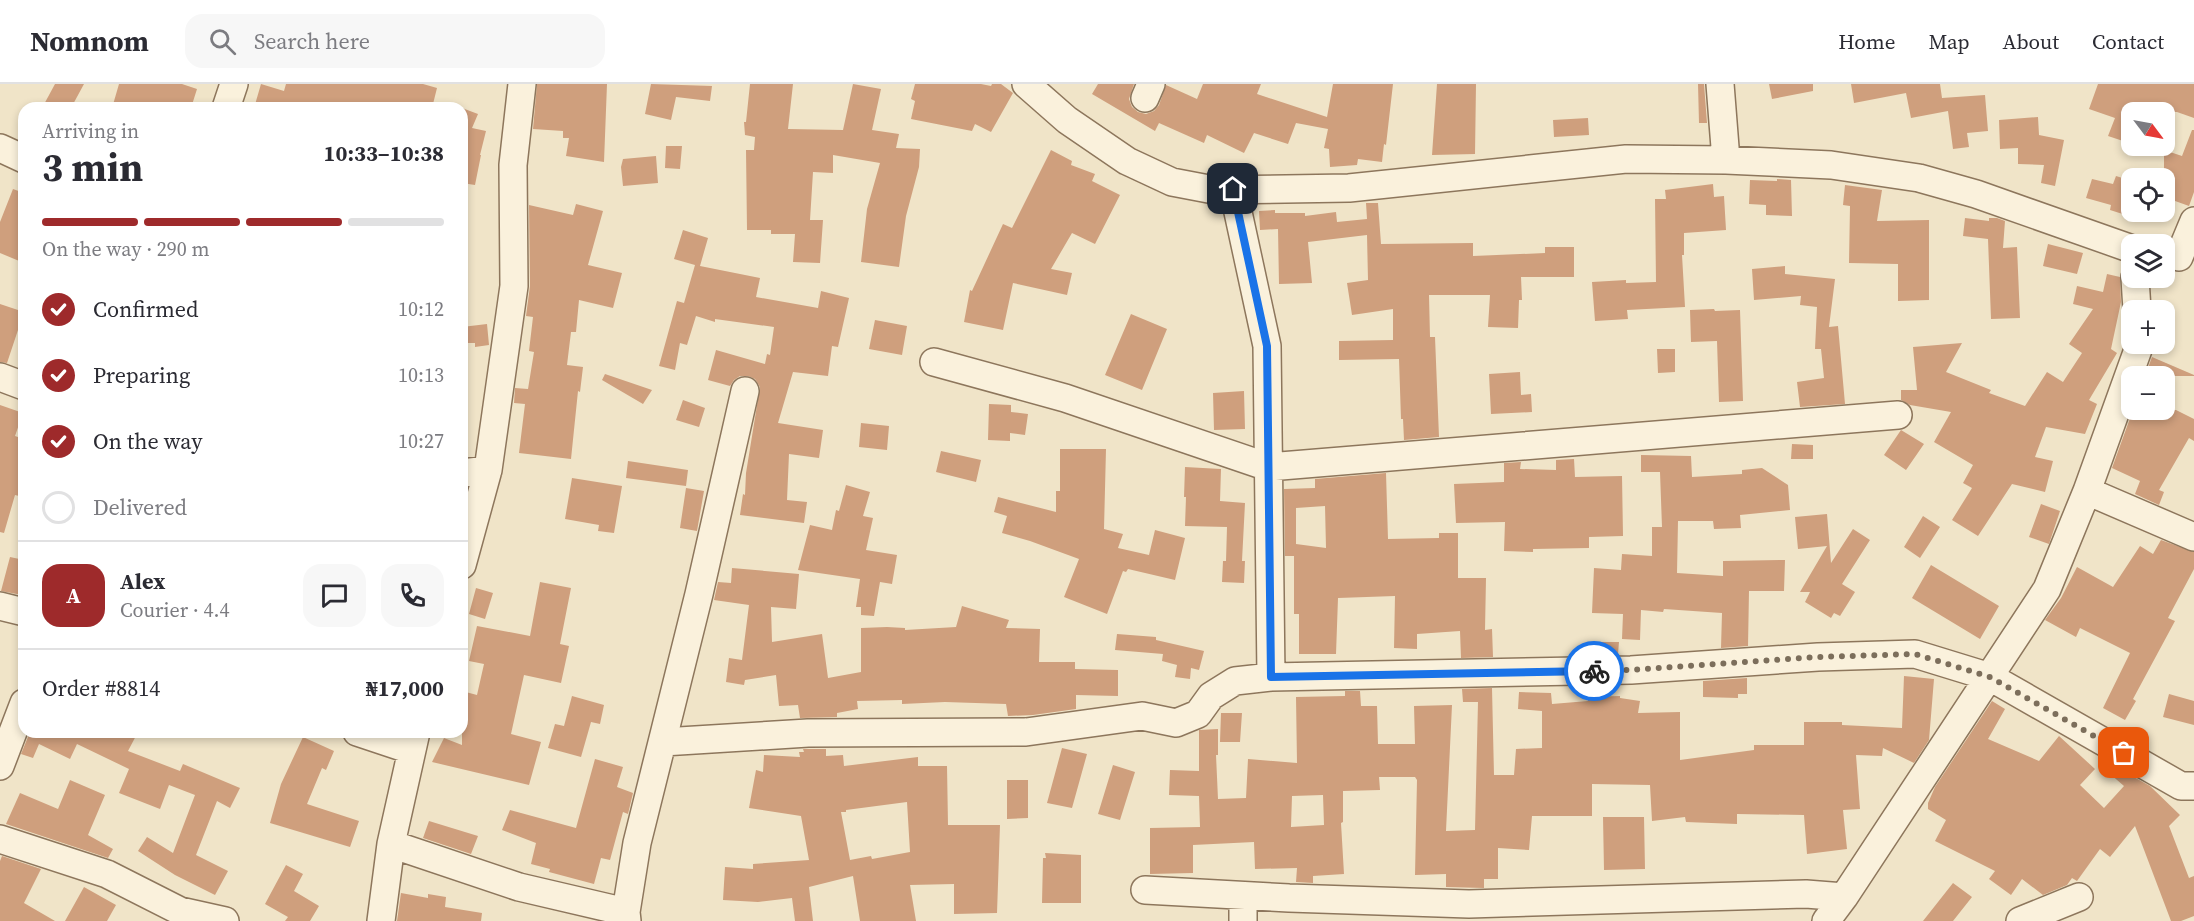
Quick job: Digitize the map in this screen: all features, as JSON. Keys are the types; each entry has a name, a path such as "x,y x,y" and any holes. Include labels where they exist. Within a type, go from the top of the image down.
{"street":[{"path":"228,102 234,84"},
{"path":"468,522 475,471 513,286 513,165 522,84"},
{"path":"1026,84 1067,120 1127,161 1172,182 1214,190 1349,188 1626,159 1726,160 1832,165 1919,178 1976,194 2121,245"},
{"path":"1720,84 1726,160"},
{"path":"0,148 18,156"},
{"path":"1233,189 1267,346 1271,677"},
{"path":"2179,257 2194,221"},
{"path":"1826,921 2047,590 2087,491 2136,354"},
{"path":"934,362 1065,399 1268,467 1898,415"},
{"path":"0,377 18,384"},
{"path":"391,844 519,887 626,917 637,843 699,594 745,391"},
{"path":"2087,491 2194,537"},
{"path":"0,606 18,610"},
{"path":"663,742 808,733 1026,732 1142,716 1176,723 1198,714 1211,696 1235,681 1271,677 1630,670 1818,657 1915,654 1990,677 2181,786 2194,786"},
{"path":"0,766 18,719"},
{"path":"381,921 391,844 414,741 395,738"},
{"path":"0,839 107,874 179,916 225,921"},
{"path":"1145,890 1243,908 1806,894 1844,897"},
{"path":"2020,921 2079,897"}],"building":[{"path":"55,84 84,84 74,102 45,102"},
{"path":"119,84 182,84 197,89 193,102 114,102"},
{"path":"261,84 284,91 286,84 423,84 437,88 434,102 256,102"},
{"path":"537,84 607,84 604,162 566,156 569,138 563,138 563,131 533,129"},
{"path":"651,84 712,86 710,101 676,97 671,120 645,114"},
{"path":"750,84 793,84 788,129 843,130 853,84 881,89 872,130 899,134 896,148 920,149 919,167 906,216 899,267 861,262 867,209 880,163 833,155 833,173 813,172 810,220 823,220 820,263 793,262 795,234 771,234 771,230 747,230 746,150 754,150 755,137 745,135 744,122 746,122"},
{"path":"915,84 991,86 1001,84 1013,93 991,132 975,124 972,131 911,119 915,101 911,99"},
{"path":"1098,84 1134,84 1129,99 1132,107 1146,114 1154,111 1159,105 1166,85 1197,99 1203,84 1261,84 1257,94 1327,117 1333,84 1393,84 1382,162 1358,159 1357,165 1330,167 1329,149 1324,148 1328,129 1296,123 1288,144 1254,133 1244,153 1207,135 1204,143 1159,123 1155,131 1092,94"},
{"path":"1437,84 1476,84 1475,154 1432,155"},
{"path":"1698,84 1704,84 1707,123 1699,123"},
{"path":"1769,84 1813,84 1813,91 1772,99"},
{"path":"1851,84 1940,84 1942,98 1985,95 1988,131 1967,133 1969,147 1953,149 1948,111 1911,118 1906,93 1854,103"},
{"path":"2098,84 2194,84 2194,118 2175,112 2175,102 2121,102 2121,140 2108,136 2115,118 2089,109"},
{"path":"468,110 478,114 472,128 486,131 475,185 468,184"},
{"path":"2038,117 2039,135 2064,140 2055,186 2041,183 2044,165 2018,164 2018,148 2000,149 1999,120"},
{"path":"1588,118 1589,135 1554,137 1553,120"},
{"path":"2192,130 2194,130 2194,192 2189,206 2175,201 2175,168 2164,168 2164,156 2175,156 2175,154 2182,156"},
{"path":"666,146 682,146 680,169 665,168"},
{"path":"1051,150 1072,161 1071,165 1095,174 1092,181 1120,195 1095,244 1072,233 1051,269 1072,273 1067,295 1013,283 1003,330 964,322 970,290 972,291 1003,224 1012,228"},
{"path":"656,156 658,183 623,186 621,167 623,159"},
{"path":"2116,176 2121,178 2121,214 2110,210 2111,205 2086,198 2092,179 2113,184"},
{"path":"1777,179 1791,180 1792,216 1766,215 1766,205 1749,204 1750,180 1777,181"},
{"path":"1713,184 1714,197 1724,196 1726,230 1684,233 1684,255 1682,255 1685,307 1627,310 1628,319 1595,321 1592,282 1626,280 1626,283 1656,282 1655,199 1666,199 1665,190"},
{"path":"1845,185 1882,190 1877,221 1929,220 1929,300 1898,301 1898,264 1849,263 1850,206 1843,205"},
{"path":"13,189 18,191 18,260 0,253 0,222"},
{"path":"1366,203 1378,203 1381,244 1473,243 1473,256 1545,253 1545,247 1574,247 1574,277 1521,277 1522,300 1519,300 1518,328 1488,327 1490,295 1429,295 1430,337 1435,337 1439,437 1404,440 1399,359 1339,360 1339,341 1393,340 1393,309 1352,315 1347,283 1368,280 1367,235 1308,242 1312,283 1279,284 1278,229 1260,230 1259,211 1305,213 1305,216 1336,212 1337,222 1367,219"},
{"path":"576,204 603,211 588,265 622,273 613,308 579,300 576,332 571,332 567,365 583,367 580,392 578,391 571,459 519,453 525,404 514,403 515,388 528,389 534,352 529,351 533,317 526,316 530,286 529,205 573,215"},
{"path":"1965,218 1989,221 1989,218 1997,218 2005,221 2003,248 2017,247 2020,318 1991,319 1988,239 1963,236"},
{"path":"683,230 708,238 700,266 760,278 756,297 818,308 821,291 849,298 838,347 832,346 828,376 793,372 778,423 823,430 819,458 789,454 787,500 807,502 804,523 740,515 743,494 745,495 746,473 760,387 755,379 748,376 740,376 730,386 708,380 716,350 765,364 767,354 770,355 774,327 715,319 715,322 696,316 687,345 680,343 675,370 659,366 677,301 684,303 695,265 674,259"},
{"path":"2048,244 2083,253 2077,274 2043,266"},
{"path":"1785,266 1785,274 1835,279 1829,327 1838,326 1845,404 1800,407 1797,382 1824,378 1821,349 1815,349 1817,307 1800,305 1801,296 1754,300 1752,269"},
{"path":"2107,274 2120,277 2121,302 2111,349 2117,353 2089,400 2097,404 2085,434 2046,427 2035,457 2053,461 2045,492 2012,484 1978,536 1952,520 1972,488 1963,483 1973,465 1934,442 1951,412 1910,405 1901,400 1901,390 1917,390 1913,347 1962,343 1946,372 1991,390 1989,393 2025,406 2047,372 2063,382 2082,353 2069,344 2093,309 2073,304 2077,286 2103,292"},
{"path":"0,304 18,310 18,330 7,363 0,362"},
{"path":"1714,309 1715,311 1740,310 1743,401 1719,402 1717,341 1691,342 1690,310"},
{"path":"1131,314 1167,329 1142,390 1105,375"},
{"path":"875,320 907,326 902,355 869,349"},
{"path":"487,324 489,345 475,347 475,343 468,343 468,326"},
{"path":"1657,349 1675,349 1675,372 1658,373"},
{"path":"2152,357 2173,366 2149,366"},
{"path":"2175,367 2194,375 2175,376"},
{"path":"1520,372 1521,395 1531,394 1532,412 1491,414 1489,374"},
{"path":"605,374 652,390 643,404 602,380"},
{"path":"1244,391 1245,429 1214,430 1213,393"},
{"path":"683,400 705,408 699,427 676,420"},
{"path":"989,404 1011,405 1011,412 1028,414 1025,435 1010,433 1010,441 988,440"},
{"path":"0,405 18,411 18,427 15,436 18,437 18,496 15,495 4,533 0,532"},
{"path":"2175,410 2194,419 2194,441 2189,438 2159,490 2164,492 2159,505 2135,494 2140,481 2112,468 2129,420 2175,420"},
{"path":"861,423 889,426 887,450 859,447"},
{"path":"1901,430 1924,444 1906,470 1884,455"},
{"path":"1792,444 1813,445 1813,459 1791,459"},
{"path":"1060,449 1106,449 1104,529 1123,534 1118,548 1149,555 1155,530 1185,538 1175,580 1128,569 1126,572 1123,571 1107,614 1064,597 1079,559 1002,533 1007,516 994,512 998,497 1056,512 1056,491 1060,491"},
{"path":"941,451 981,460 976,482 936,472"},
{"path":"1641,455 1691,456 1692,477 1742,474 1742,470 1762,468 1788,485 1790,510 1740,515 1741,528 1714,529 1713,521 1678,521 1677,573 1723,576 1723,561 1785,560 1784,591 1749,591 1748,646 1721,648 1722,613 1664,609 1663,612 1641,610 1640,640 1622,639 1623,614 1592,613 1594,568 1621,570 1622,554 1652,556 1652,527 1662,527 1660,472 1641,472"},
{"path":"1574,459 1575,477 1622,476 1623,536 1589,537 1589,548 1533,549 1533,552 1504,551 1505,522 1456,523 1454,484 1504,482 1504,463 1521,462 1520,469 1556,470 1556,460"},
{"path":"628,461 688,470 686,486 626,478"},
{"path":"1185,467 1221,469 1220,501 1245,503 1242,561 1245,561 1244,583 1222,582 1223,561 1226,561 1227,527 1185,526"},
{"path":"1386,473 1388,539 1439,538 1439,533 1458,533 1458,578 1486,578 1485,630 1492,629 1493,657 1461,658 1460,631 1417,634 1417,649 1394,648 1395,596 1338,598 1336,654 1299,654 1299,614 1294,614 1294,556 1285,556 1284,489 1315,488 1315,479","holes":["1325,506 1326,548 1296,544 1296,508"]},
{"path":"572,478 622,486 614,533 598,531 599,525 565,519"},
{"path":"846,485 870,492 863,516 873,518 866,550 897,555 892,584 880,582 874,616 861,615 861,607 856,607 860,579 798,570 810,525 832,530 836,510 839,511"},
{"path":"686,488 704,491 697,531 680,528"},
{"path":"2041,504 2060,511 2049,544 2029,537"},
{"path":"1827,514 1831,563 1853,529 1870,540 1842,584 1855,592 1840,616 1834,613 1831,618 1805,602 1810,592 1800,592 1827,546 1798,549 1795,517"},
{"path":"1923,516 1940,527 1920,558 1904,547"},
{"path":"2161,540 2194,552 2194,569 2168,618 2175,621 2133,699 2136,701 2125,720 2103,708 2130,653 2080,628 2076,637 2045,620 2061,598 2077,567 2113,587 2140,546 2153,554"},
{"path":"10,557 18,559 18,594 1,591"},
{"path":"1931,565 1999,606 1980,639 1912,598"},
{"path":"732,568 799,574 796,609 771,607 772,642 822,634 828,678 861,672 861,628 887,627 905,628 905,630 956,627 962,606 1009,620 1006,628 1040,629 1039,662 1075,662 1075,669 1118,670 1118,696 1076,695 1076,709 1033,715 1008,716 1006,704 945,702 902,704 902,700 857,701 858,709 837,713 837,717 800,718 798,705 779,706 776,675 745,680 744,685 726,682 729,658 742,660 749,605 714,600 718,582 731,583"},
{"path":"540,582 571,588 560,644 569,646 561,683 524,675 511,734 541,742 529,785 432,762 444,738 462,745 462,738 468,738 468,693 477,695 484,664 469,661 477,626 530,636"},
{"path":"476,588 493,593 485,619 469,614"},
{"path":"1117,634 1156,637 1156,640 1204,651 1199,670 1191,668 1190,679 1175,677 1177,665 1162,661 1163,654 1115,650"},
{"path":"1596,642 1619,642 1618,654 1596,655"},
{"path":"1904,676 1934,679 1929,740 1914,763 1883,748 1882,756 1856,755 1860,809 1843,810 1847,849 1807,854 1804,815 1737,814 1737,824 1686,822 1685,817 1652,821 1650,785 1592,784 1592,816 1532,816 1529,850 1498,848 1498,879 1484,879 1484,888 1446,887 1446,874 1415,875 1417,780 1415,777 1379,777 1380,790 1343,791 1343,822 1341,823 1344,874 1313,876 1313,883 1296,882 1297,868 1255,869 1254,842 1193,845 1193,873 1150,874 1150,828 1200,827 1199,796 1169,795 1170,770 1199,771 1199,730 1218,729 1218,755 1216,755 1218,799 1246,798 1248,759 1297,763 1296,697 1345,696 1345,691 1360,691 1361,706 1377,706 1378,744 1415,744 1414,706 1452,705 1446,831 1475,830 1478,702 1463,702 1462,689 1492,688 1494,775 1514,775 1516,749 1542,748 1542,711 1518,709 1519,692 1551,693 1552,704 1588,701 1588,697 1620,696 1620,698 1640,701 1638,713 1680,712 1680,760 1754,750 1754,745 1804,745 1804,722 1842,722 1842,725 1902,728","holes":["1323,795 1324,825 1291,827 1292,796"]},
{"path":"1747,678 1747,694 1738,694 1738,698 1703,697 1703,681"},
{"path":"2169,694 2194,701 2194,725 2163,717"},
{"path":"572,696 604,705 600,724 591,722 581,757 548,748 555,724 564,726"},
{"path":"1992,701 2005,709 1988,739 2039,761 2059,736 2095,769 2080,785 2104,808 2124,786 2102,767 2107,762 2150,786 2180,815 2169,826 2189,878 2194,876 2194,916 2181,921 2171,921 2135,826 2110,857 2100,849 2077,881 2072,878 2067,885 2043,895 2022,879 2011,895 1989,879 1995,871 1935,841 1946,820 1928,809 1928,803 1935,787"},
{"path":"1221,713 1242,713 1240,742 1220,742"},
{"path":"28,738 135,738 128,751 180,771 183,764 240,788 230,808 217,801 196,855 228,871 215,895 175,875 138,851 147,837 173,853 195,795 169,785 160,809 119,793 129,769 77,744 70,759 39,744 33,758 21,754"},
{"path":"303,738 334,751 326,770 322,768 307,804 359,821 350,847 270,823 281,784"},
{"path":"1062,748 1087,754 1072,808 1047,803"},
{"path":"803,749 826,749 826,756 843,755 844,766 918,757 918,766 947,766 948,825 1000,825 997,913 954,914 954,884 910,885 916,921 860,921 853,876 809,887 813,921 795,921 792,898 758,902 723,900 725,867 753,869 753,864 809,860 801,816 749,808 756,770 763,772 764,755 800,757 799,752 804,752","holes":["907,802 910,852 872,859 871,856 850,860 841,812"]},
{"path":"595,759 623,767 617,787 633,793 628,814 623,812 610,860 601,858 594,884 549,872 550,869 531,864 536,843 502,830 510,810 576,828"},
{"path":"1113,765 1135,772 1120,820 1098,814"},
{"path":"70,780 105,795 88,835 113,849 108,858 6,824 20,793 58,809"},
{"path":"1007,780 1028,780 1028,818 1007,819"},
{"path":"1603,817 1644,817 1645,869 1604,870"},
{"path":"429,821 478,836 471,854 423,838"},
{"path":"1045,853 1081,855 1081,903 1042,903"},
{"path":"2,856 41,869 24,903 55,921 0,921 0,861"},
{"path":"286,865 303,874 294,891 319,906 310,921 285,921 288,917 265,904"},
{"path":"1953,883 1972,897 1953,921 1923,921"},
{"path":"84,887 116,905 107,921 65,921"},
{"path":"401,893 428,898 428,894 446,897 445,907 482,913 481,921 397,921"}],"way so far":[{"path":"1594,671 1818,657 1915,654 1990,677 2124,753"}],"route":[{"path":"1233,189 1267,346 1271,677 1594,671"}]}
